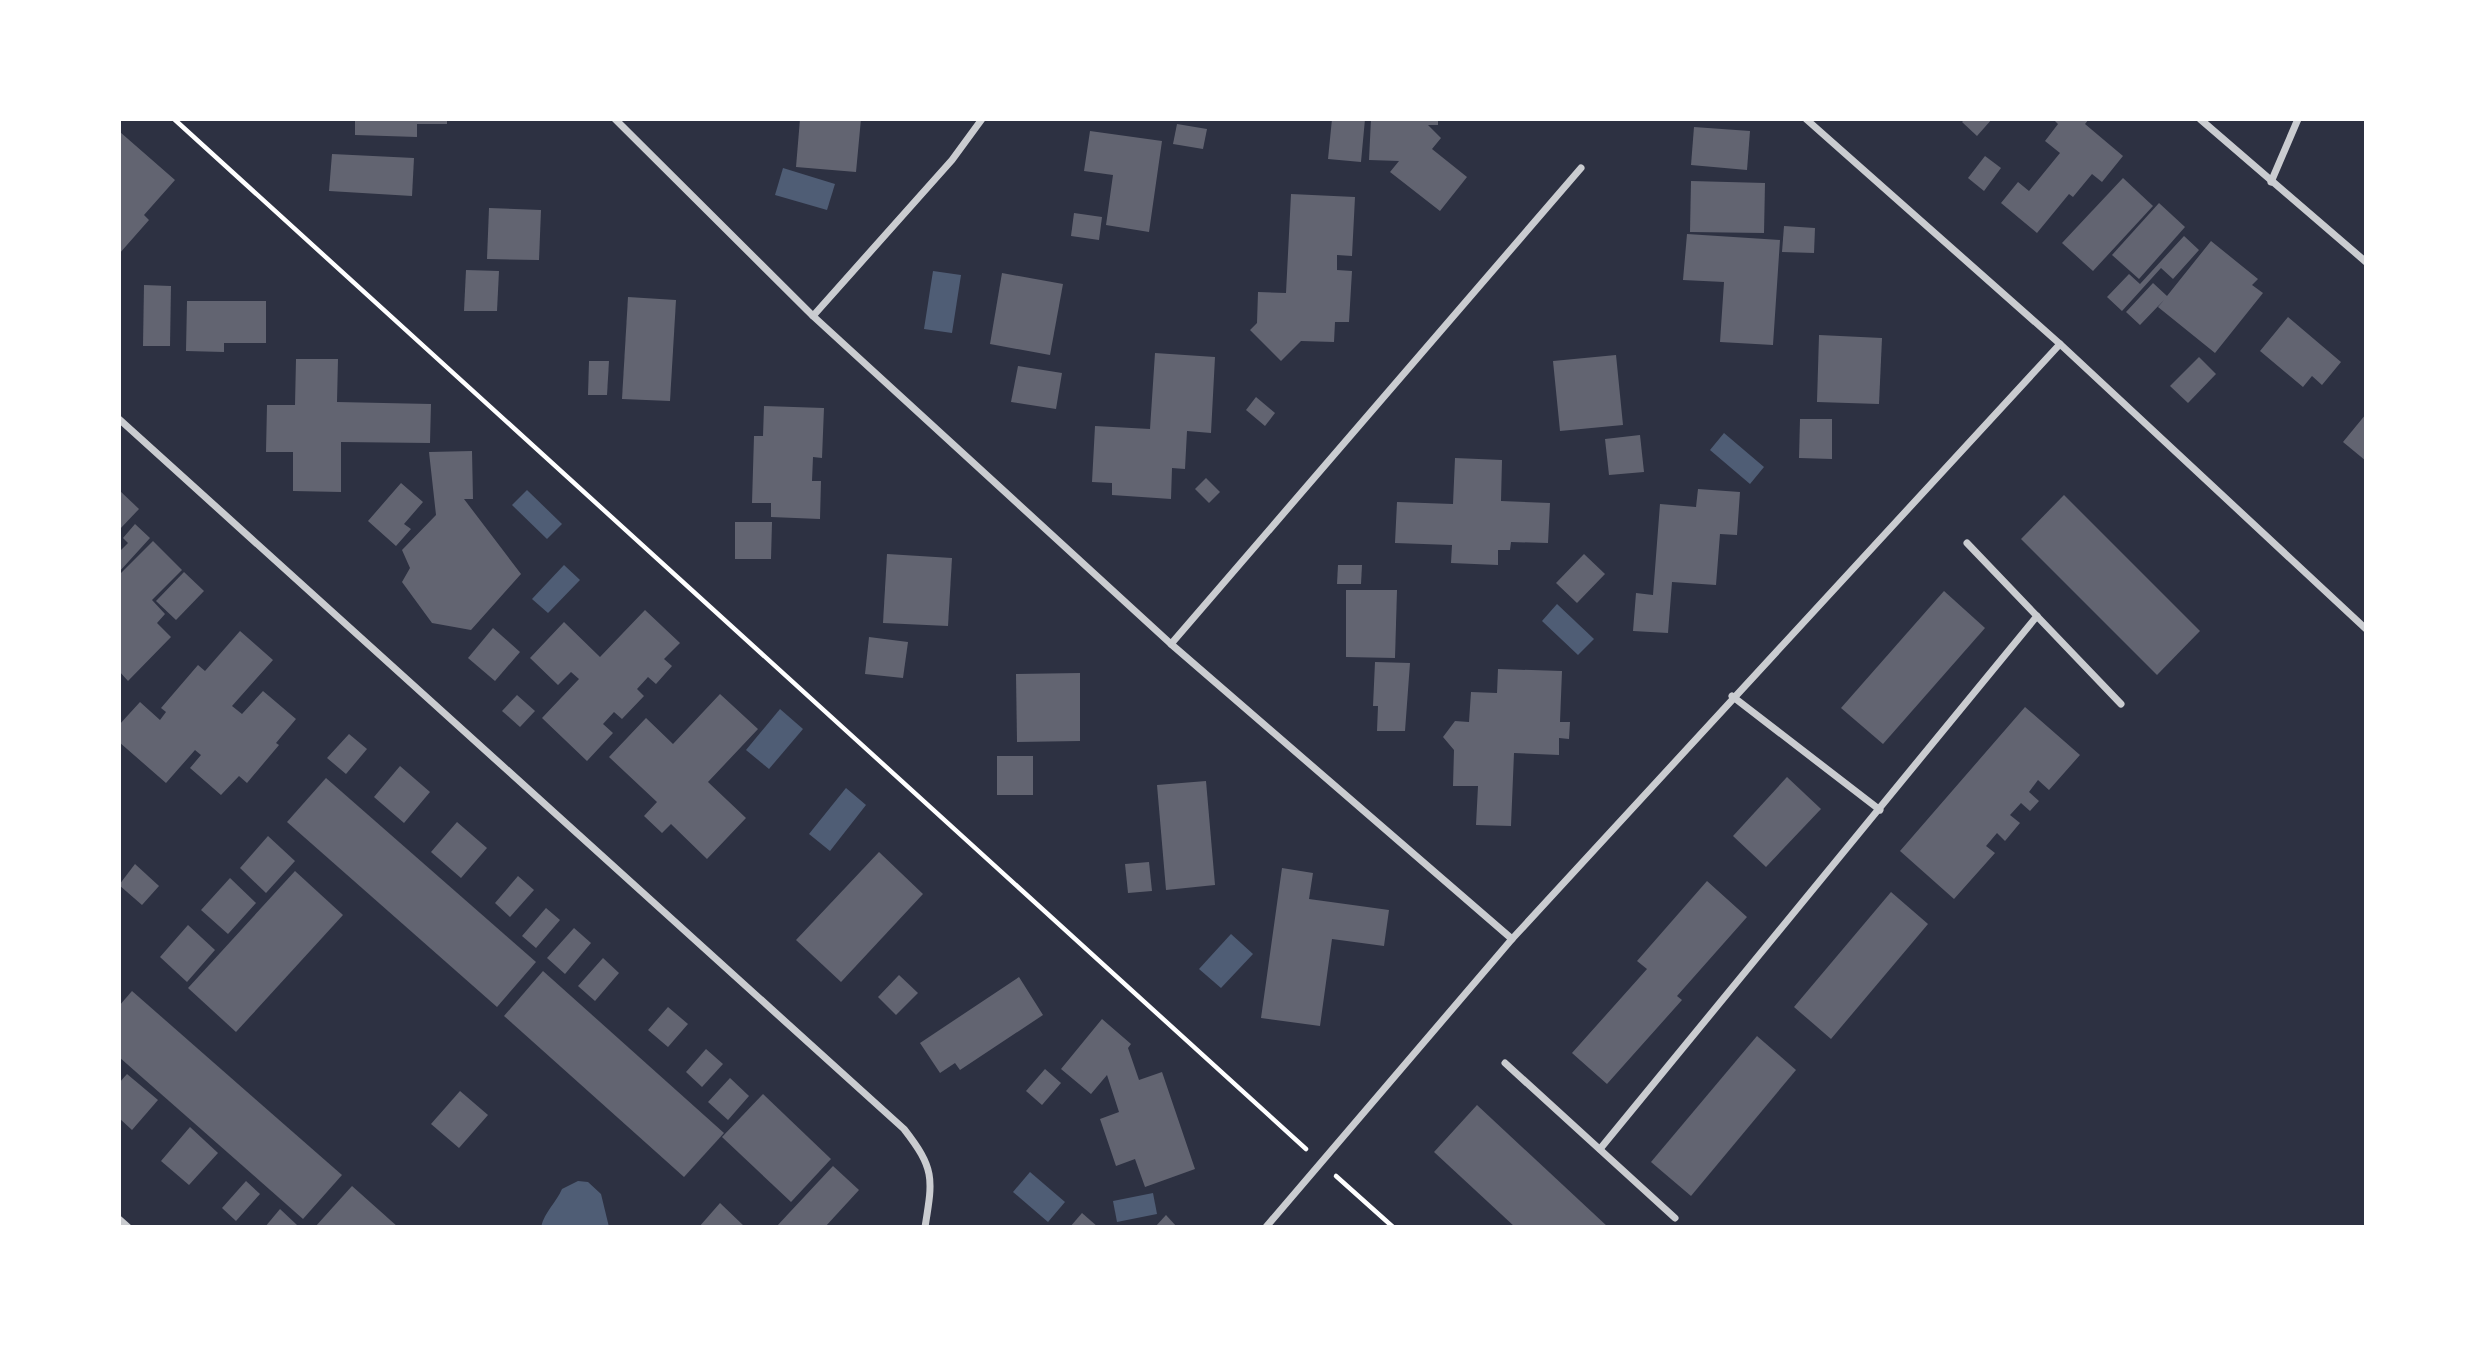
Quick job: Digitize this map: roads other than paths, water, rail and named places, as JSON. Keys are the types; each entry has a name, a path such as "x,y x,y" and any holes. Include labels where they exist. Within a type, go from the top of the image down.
{"street":[{"path":"615,119 813,316 1171,644 1511,939"},
{"path":"813,316 951,160 982,119"},
{"path":"1806,119 2060,344 2366,629"},
{"path":"2200,119 2271,183 2366,262"},
{"path":"2271,183 2298,119"},
{"path":"1171,644 1581,168"},
{"path":"1266,1227 1511,939 1732,696 2060,344"},
{"path":"119,419 904,1129 925,1156 931,1182 925,1227"},
{"path":"1967,543 2121,704"},
{"path":"1600,1149 2037,617"},
{"path":"1732,696 1881,810"},
{"path":"1505,1063 1675,1217"},
{"path":"119,1219 128,1227"}],"water":[{"path":"783,168 835,184 827,210 775,195"},
{"path":"933,271 961,275 952,333 924,329"},
{"path":"1724,433 1764,467 1750,484 1710,450"},
{"path":"527,490 562,524 547,539 512,505"},
{"path":"564,565 580,580 548,613 532,599"},
{"path":"1557,604 1594,639 1578,655 1542,621"},
{"path":"780,709 803,729 769,769 746,750"},
{"path":"846,788 866,805 830,851 809,834"},
{"path":"1231,934 1253,954 1221,988 1199,969"},
{"path":"1030,1172 1065,1202 1048,1222 1013,1192"},
{"path":"578,1181 588,1182 601,1194 609,1227 541,1227 562,1189"},
{"path":"1153,1193 1157,1214 1117,1222 1113,1201"}]}
